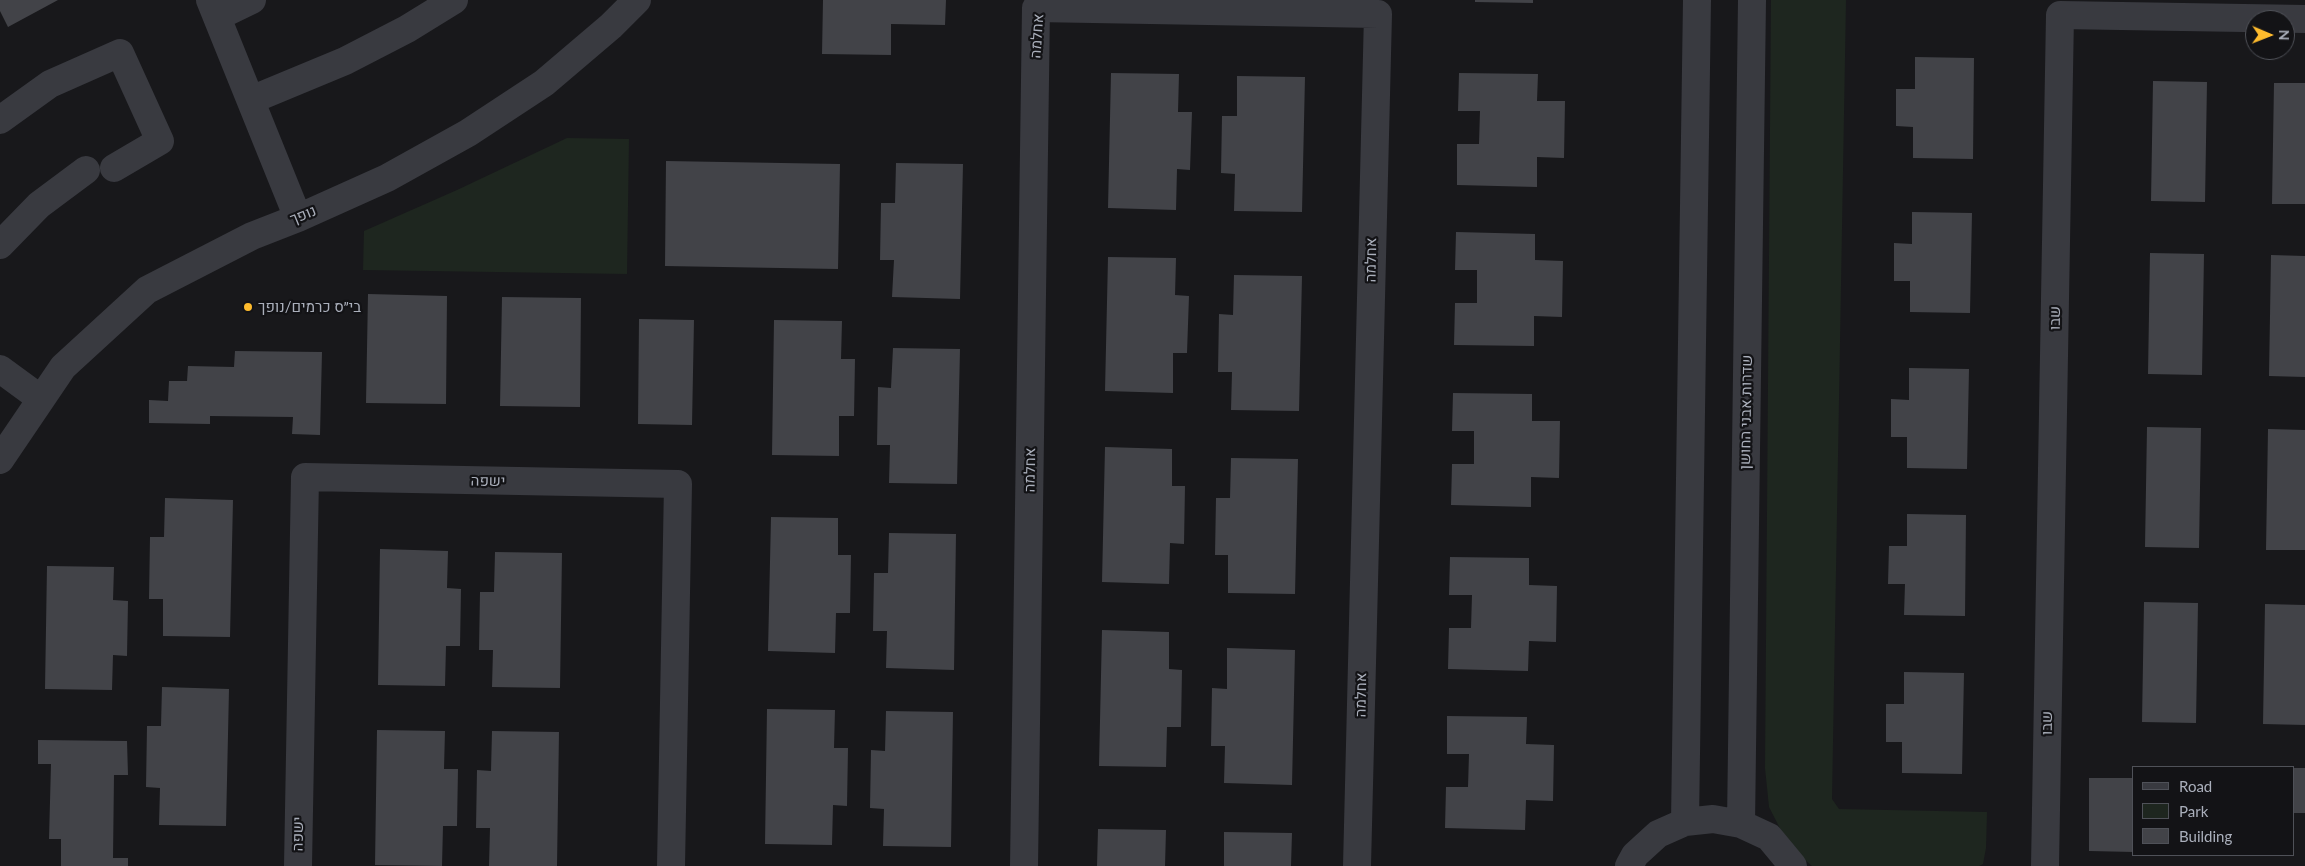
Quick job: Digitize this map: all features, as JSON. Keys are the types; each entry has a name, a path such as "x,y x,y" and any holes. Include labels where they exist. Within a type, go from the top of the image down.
{"street":[{"path":"252,0 214,8 298,218"},
{"path":"251,100 345,62 407,29 454,0"},
{"path":"1685,822 1697,0"},
{"name":"שדרות אבני החושן","path":"1741,824 1752,0"},
{"name":"נופך","path":"0,460 63,367 147,290 252,236 298,218 414,164 507,109 578,55 630,2"},
{"name":"אחלמה","path":"1024,866 1036,8 1378,14 1357,866"},
{"name":"שבו","path":"2045,866 2060,15 2305,20"},
{"path":"0,120 50,84 120,53 160,141 114,168"},
{"path":"0,245 39,205 86,170"},
{"path":"0,368 41,399"},
{"name":"ישפה","path":"298,866 305,478 678,484 671,866"},
{"path":"1629,866 1635,855 1658,834 1685,822 1713,819 1741,824 1769,837 1793,866"}],"green space":[{"path":"1771,0 1846,0 1832,799 1839,809 1987,812 1986,848 1983,864 1979,866 1812,866 1789,846 1769,807 1765,768"},
{"path":"567,138 629,139 627,274 363,270 364,231"}],"building":[{"path":"0,0 58,0 8,27 0,11"},
{"path":"823,0 946,0 945,25 891,24 891,55 822,54"},
{"path":"1475,0 1533,0 1533,3 1475,2"},
{"path":"1915,57 1974,58 1973,159 1913,158 1913,127 1896,126 1896,89 1915,89"},
{"path":"1111,73 1179,74 1178,112 1192,112 1190,170 1177,169 1176,210 1108,208"},
{"path":"1459,73 1538,74 1537,101 1565,101 1564,158 1537,157 1537,187 1457,185 1457,144 1479,144 1480,111 1458,111"},
{"path":"1237,76 1305,77 1302,212 1234,211 1235,174 1221,173 1222,116 1237,116"},
{"path":"2153,81 2207,82 2205,202 2151,201"},
{"path":"2274,83 2305,83 2305,204 2272,204"},
{"path":"666,161 840,164 838,269 665,266"},
{"path":"896,163 963,164 960,299 892,297 894,260 880,260 881,203 895,203"},
{"path":"1912,212 1972,213 1970,313 1910,312 1910,281 1894,281 1894,243 1912,244"},
{"path":"1456,232 1535,234 1535,260 1563,261 1562,317 1534,316 1534,346 1454,345 1455,303 1477,303 1477,270 1455,270"},
{"path":"2150,253 2204,254 2202,375 2148,374"},
{"path":"2271,255 2305,256 2305,377 2269,376"},
{"path":"1108,257 1176,258 1175,295 1189,296 1187,353 1173,353 1173,393 1105,391"},
{"path":"1234,275 1302,276 1299,411 1231,410 1232,372 1218,372 1219,314 1233,315"},
{"path":"368,294 447,296 446,404 366,403"},
{"path":"502,297 581,298 580,407 500,406"},
{"path":"639,319 694,320 692,425 638,424"},
{"path":"774,320 842,321 841,359 855,359 854,416 839,416 839,456 772,455"},
{"path":"893,348 960,349 957,484 889,483 890,445 877,445 878,387 891,388"},
{"path":"235,351 322,352 320,435 292,434 293,417 210,416 210,424 149,423 149,400 168,401 169,381 187,381 188,366 234,367"},
{"path":"1909,368 1969,369 1967,469 1907,468 1907,437 1891,437 1891,399 1909,400"},
{"path":"1453,393 1532,394 1532,421 1560,421 1559,478 1531,477 1531,507 1451,505 1452,464 1474,464 1474,431 1452,431"},
{"path":"2147,427 2201,428 2199,548 2145,547"},
{"path":"2268,429 2305,430 2305,550 2266,550"},
{"path":"1105,447 1172,449 1172,486 1185,486 1184,544 1170,543 1169,584 1102,582"},
{"path":"1231,458 1298,459 1295,594 1228,593 1228,555 1215,555 1216,498 1230,498"},
{"path":"165,498 233,500 230,637 163,636 163,599 149,599 150,537 164,537"},
{"path":"1907,514 1966,515 1965,616 1904,615 1905,584 1888,584 1889,546 1907,546"},
{"path":"771,517 838,518 838,555 851,555 850,613 836,613 835,653 768,651"},
{"path":"889,533 956,534 954,670 886,668 887,631 873,631 874,573 888,573"},
{"path":"380,549 448,551 447,588 461,589 460,646 446,646 445,686 378,685"},
{"path":"495,552 562,553 560,688 492,687 493,650 479,650 480,592 494,592"},
{"path":"1450,557 1529,558 1529,585 1557,586 1556,642 1529,641 1528,671 1448,669 1449,628 1471,628 1472,595 1449,595"},
{"path":"47,566 114,567 113,600 128,601 127,656 113,655 112,690 45,689"},
{"path":"2144,602 2198,603 2196,723 2142,722"},
{"path":"2265,604 2305,605 2305,725 2263,724"},
{"path":"1102,630 1169,632 1169,669 1182,670 1181,727 1167,727 1166,767 1099,766"},
{"path":"1227,648 1295,650 1292,785 1224,783 1225,746 1211,746 1212,688 1227,689"},
{"path":"1904,672 1964,673 1962,774 1902,773 1902,742 1886,742 1886,704 1904,704"},
{"path":"162,687 229,689 226,826 159,825 160,788 146,787 147,726 161,726"},
{"path":"767,709 835,710 834,748 848,748 847,806 833,805 832,845 765,844"},
{"path":"886,711 953,712 951,847 883,846 884,809 870,808 871,750 885,751"},
{"path":"1447,716 1527,717 1526,744 1554,745 1553,801 1526,800 1525,830 1445,828 1446,787 1468,787 1469,754 1447,754"},
{"path":"377,730 445,731 444,769 458,769 457,826 443,826 442,866 375,865"},
{"path":"492,731 559,732 557,866 489,866 490,828 476,828 477,770 491,771"},
{"path":"38,740 127,741 128,775 114,775 113,858 128,858 128,866 61,866 61,839 49,839 51,764 38,764"},
{"path":"2295,768 2305,768 2305,813 2295,813"},
{"path":"2089,778 2132,778 2132,852 2089,851"},
{"path":"1098,829 1166,830 1165,866 1097,866"},
{"path":"1224,832 1292,833 1291,866 1224,866"}],"place":[{"name":"בי״ס כרמים/נופך","path":"248,307"}]}
